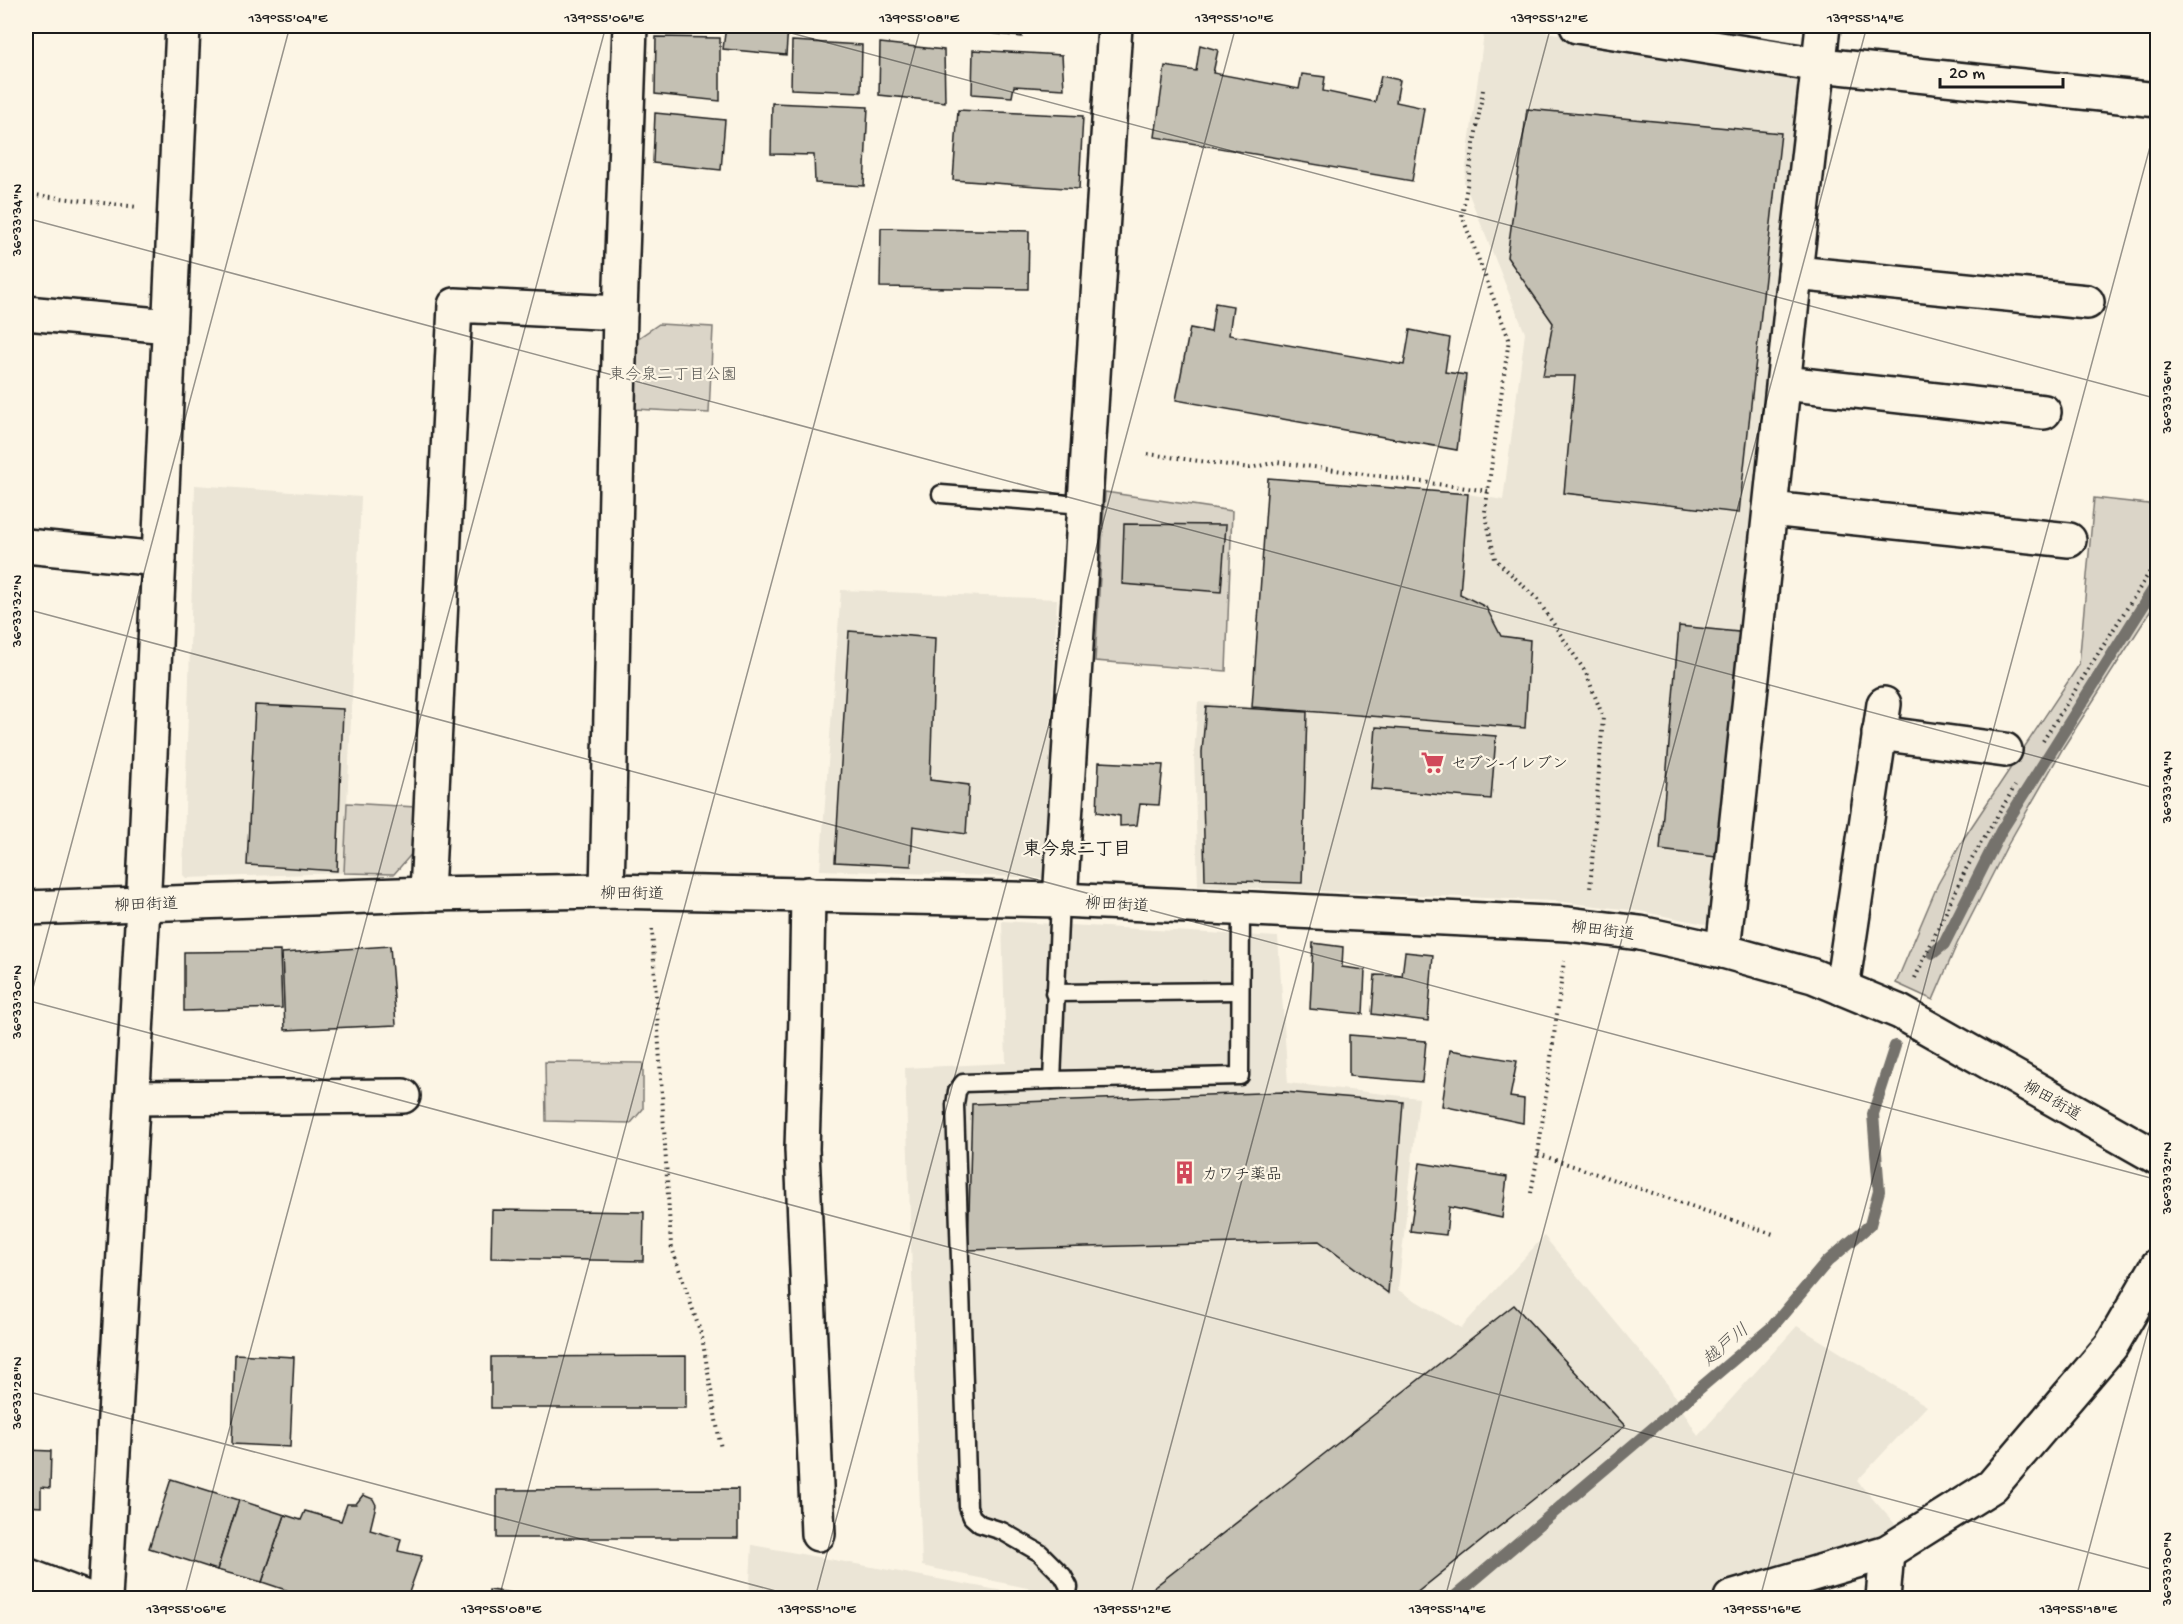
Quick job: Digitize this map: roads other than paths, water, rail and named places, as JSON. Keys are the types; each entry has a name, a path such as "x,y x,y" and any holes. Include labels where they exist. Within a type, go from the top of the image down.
{"street":[{"path":"105,1599 143,903 183,26"},
{"path":"607,891 620,313 630,26"},
{"path":"1060,900 1115,26"},
{"path":"1576,26 1820,65 2157,100"},
{"path":"1724,951 1823,26"},
{"path":"1795,273 2087,302"},
{"path":"427,894 455,305 620,313"},
{"path":"26,312 169,326"},
{"path":"1784,383 2044,412"},
{"path":"1770,509 2069,540"},
{"path":"26,546 159,559"},
{"path":"1842,988 1882,719 2005,750"},
{"name":"柳田街道","path":"26,908 427,894 607,891 808,894 1060,900 1240,908 1578,926 1640,933 1724,951 1813,976 1900,1012 2157,1158"},
{"path":"808,894 802,1149 818,1534"},
{"path":"132,1098 403,1096"},
{"path":"1731,1599 1887,1552 1992,1486 2111,1346 2157,1265"},
{"path":"1883,1599 1887,1552"},
{"path":"26,1575 86,1599"}],"lane":[{"path":"941,494 1083,506"},
{"path":"1052,1080 1054,993 1060,900"},
{"path":"1067,1599 1070,1587 1064,1576 1040,1552 1002,1531 980,1524 972,1517 968,1507 955,1105 957,1090 963,1083 1240,1076 1240,908"},
{"path":"1054,993 1239,991"}],"waterway":[{"path":"1933,953 1944,944 2001,831 2158,582"},
{"name":"越戸川","path":"1453,1598 1772,1327 1827,1262 1870,1225 1879,1191 1873,1114 1895,1046"}],"place":[{"name":"セブン-イレブン","path":"1433,762"},
{"name":"カワチ薬品","path":"1184,1173"}],"district":[{"name":"東今泉二丁目","path":"1077,848"}],"park label":[{"name":"東今泉二丁目公園","path":"673,373"}]}
